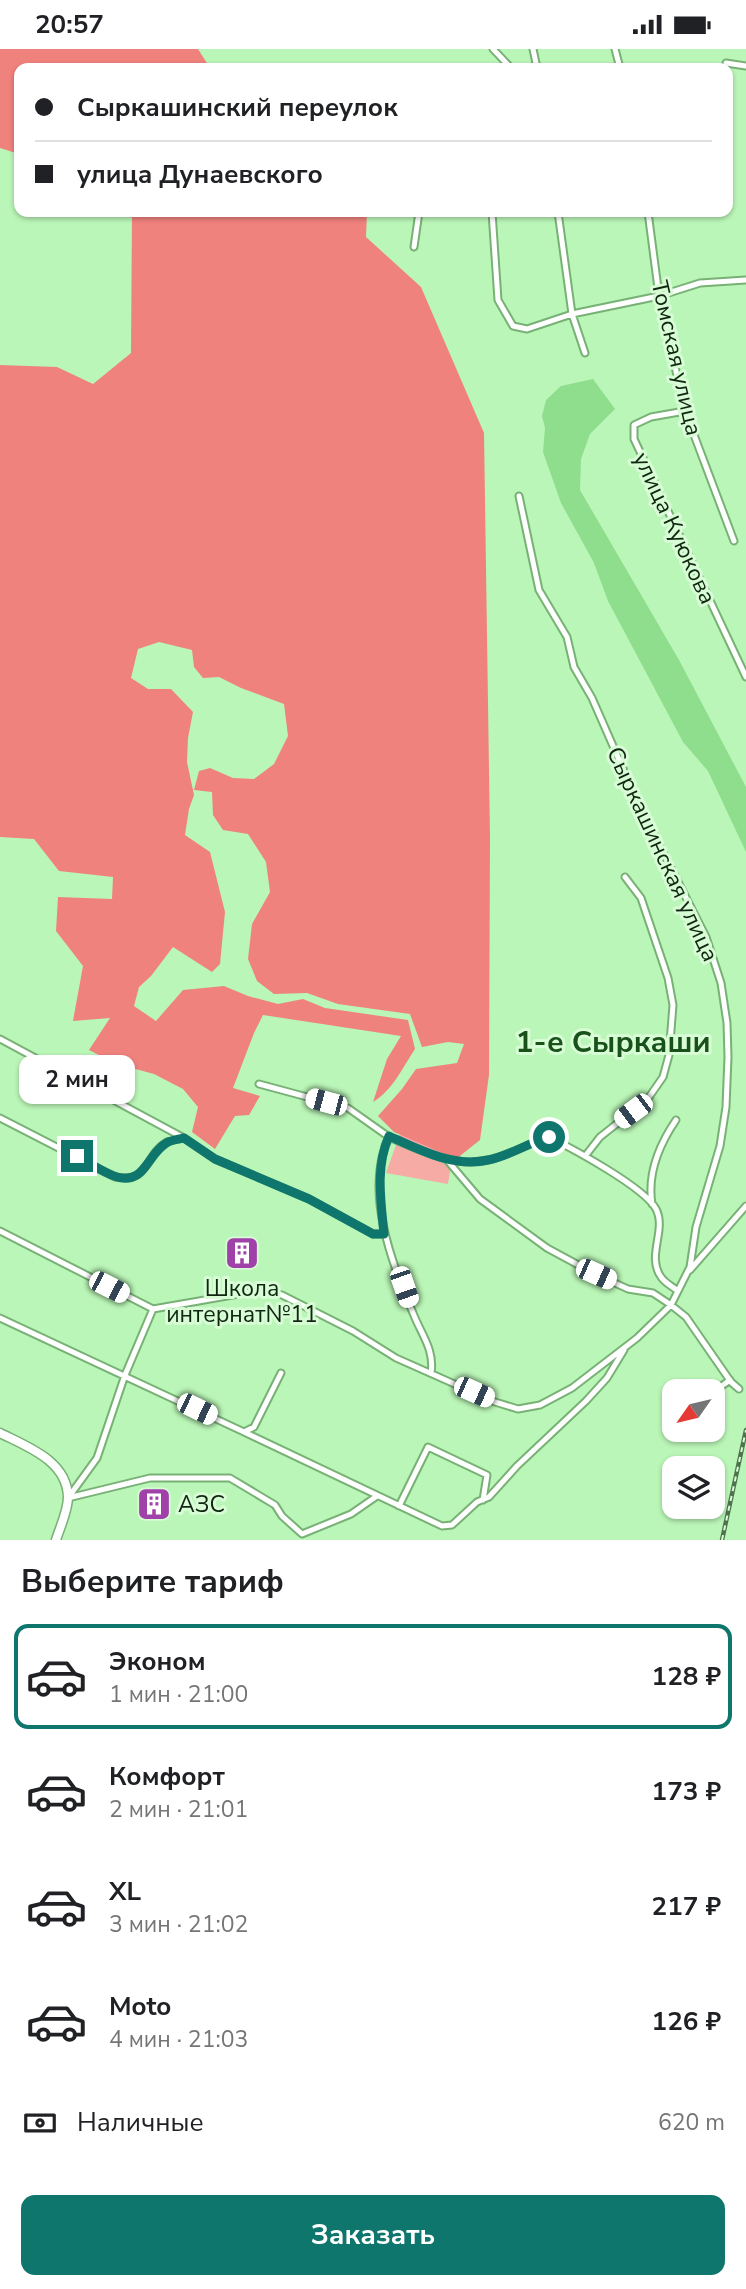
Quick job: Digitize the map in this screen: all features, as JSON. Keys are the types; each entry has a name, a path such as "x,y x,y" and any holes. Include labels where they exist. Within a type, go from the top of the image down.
{"main road":[{"path":"0,1433 39,1453 63,1473 68,1498 56,1540"}],"street":[{"path":"493,49 506,63"},
{"path":"414,247 418,217"},
{"path":"492,217 498,300 513,326 527,329 572,314 659,296 700,283 746,280"},
{"path":"559,217 572,314 584,353"},
{"name":"Томская улица","path":"649,217 659,296 684,411 734,541"},
{"name":"улица Куюкова","path":"684,411 651,418 634,425 634,439 746,677"},
{"name":"Сыркашинская улица","path":"519,496 539,590 566,637 574,667 592,698 638,803 706,937 721,983 727,1023 726,1107 720,1146 695,1227 690,1267 671,1305"},
{"path":"586,1155 600,1137 647,1100 663,1077 669,1055 673,1005 668,978 641,898 625,877"},
{"path":"0,1039 184,1138 215,1159 309,1199 373,1234 384,1234"},
{"path":"259,1084 348,1108 389,1136 447,1160 465,1163 486,1161 549,1137 586,1155 645,1197 652,1205 659,1218 655,1263 661,1277 678,1291"},
{"path":"0,1118 115,1177 129,1179 142,1173 158,1150 168,1142 184,1138"},
{"path":"652,1205 649,1188 652,1174 663,1139 676,1120"},
{"path":"389,1136 383,1150 380,1175 384,1234 433,1359 431,1373"},
{"path":"447,1160 480,1199 547,1248 628,1289 653,1293 671,1305 686,1317 739,1389"},
{"path":"686,1275 746,1206"},
{"path":"0,1231 153,1309 262,1290 294,1301 396,1357 495,1402 518,1409 540,1405 572,1388 627,1346 671,1305"},
{"path":"68,1498 97,1458 125,1375 153,1309"},
{"path":"0,1318 442,1526 452,1525 477,1502 489,1497 517,1466 586,1401 607,1378 627,1346"},
{"path":"244,1432 254,1427 281,1373"},
{"path":"725,1384 730,1380"},
{"path":"399,1506 428,1447 487,1475 483,1500"},
{"path":"68,1498 150,1478 230,1478 275,1505 282,1516 302,1534 351,1514 377,1496"}],"shaded area":[{"path":"0,49 198,49 207,63 14,63 14,152 0,148"},
{"path":"132,217 367,217 366,237 421,287 484,433 490,837 489,1075 480,1140 456,1159 394,1132 378,1116 416,1069 457,1063 464,1044 448,1042 422,1047 410,1014 338,1004 307,993 274,994 257,981 248,959 252,924 270,892 266,862 248,834 223,830 213,815 212,792 194,790 199,771 210,768 233,778 254,779 274,764 288,736 284,704 219,677 203,678 194,667 192,650 159,642 138,649 131,678 148,689 171,689 193,712 187,762 194,795 185,835 210,852 225,912 220,964 212,972 173,947 139,987 134,1006 156,1021 183,990 224,986 278,1004 303,999 325,1008 408,1020 415,1049 391,1085 373,1102 387,1059 401,1036 263,1015 233,1088 260,1096 249,1115 235,1116 215,1149 192,1132 198,1107 183,1089 154,1074 117,1064 89,1050 110,1018 73,1021 83,966 56,931 58,897 112,899 113,877 59,871 34,839 0,837 0,365 57,367 93,384 131,353"},
{"path":"593,379 615,409 590,434 581,459 580,490 679,660 746,787 746,852 708,771 683,742 608,601 594,563 561,503 543,452 545,428 542,416 546,400 561,386"},
{"path":"407,1114 456,1132 448,1184 386,1173"}],"railway":[{"path":"722,1540 746,1430"}],"place":[{"name":"Школа интернат№11","path":"242,1253"},
{"name":"АЗС","path":"154,1504"}],"district":[{"name":"1-е Сыркаши","path":"613,1042"}],"route":[{"path":"77,1156 115,1177 129,1179 142,1173 158,1150 168,1142 184,1138 215,1159 309,1199 373,1234 384,1234 380,1175 383,1150 389,1136 447,1160 465,1163 486,1161 549,1137"}]}
